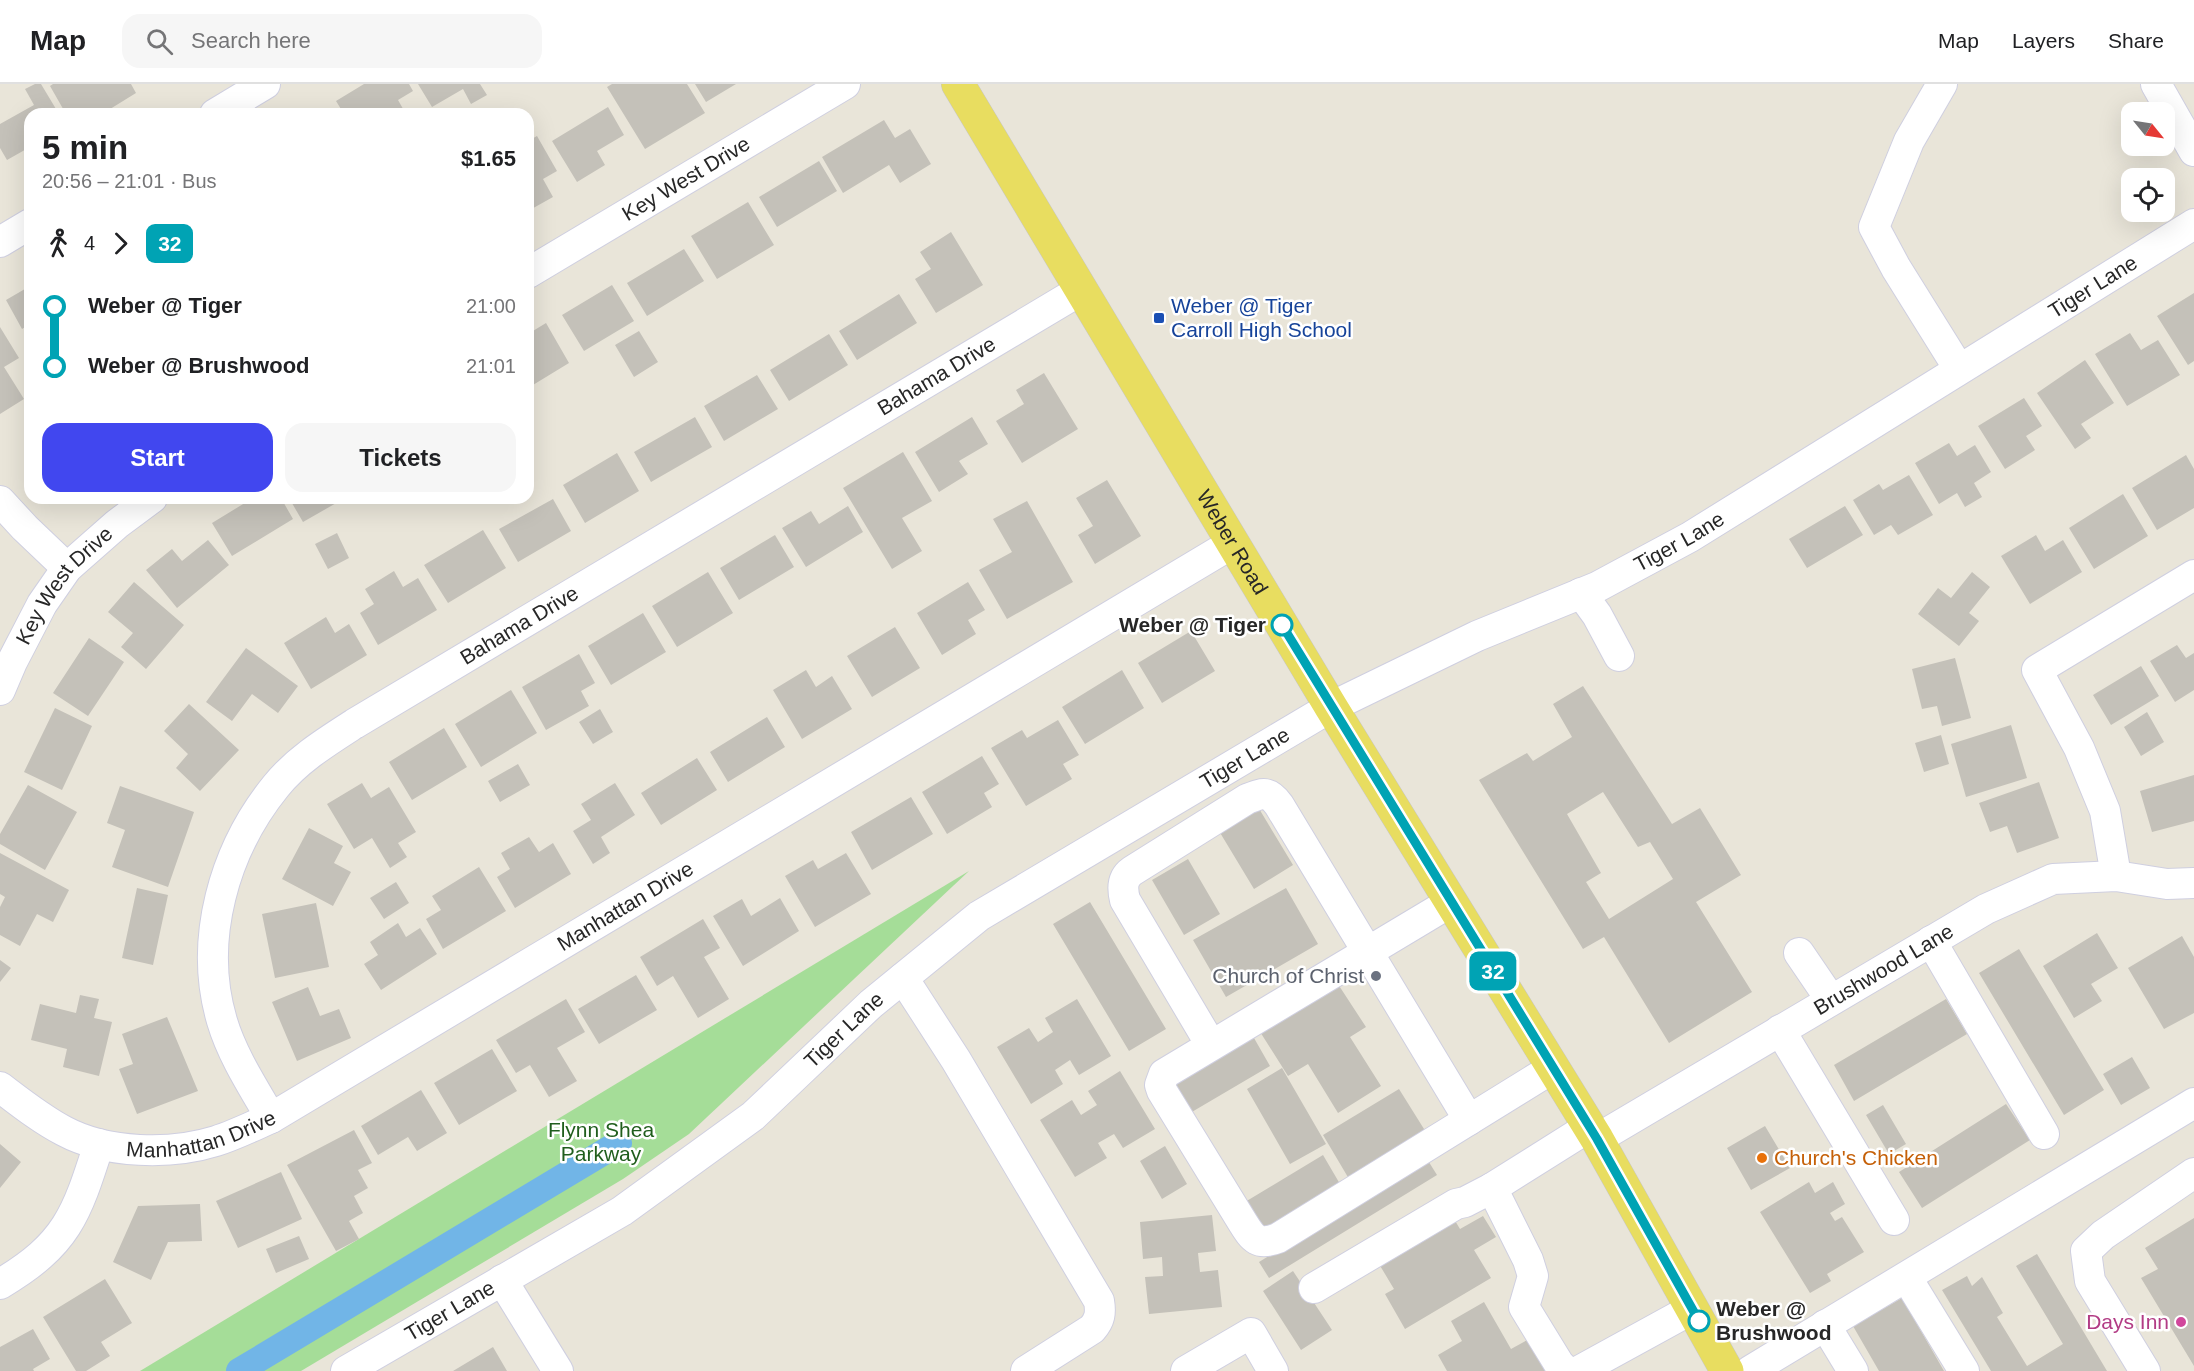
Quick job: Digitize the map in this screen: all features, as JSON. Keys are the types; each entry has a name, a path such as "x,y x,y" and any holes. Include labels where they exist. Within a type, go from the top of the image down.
{"main road":[{"name":"Weber Road","path":"958,84 1331,707 1593,1133 1726,1371"}],"street":[{"path":"225,108 265,84"},
{"name":"Key West Drive","path":"534,269 845,84"},
{"path":"1942,84 1909,141 1874,226 1896,268 1959,369"},
{"path":"2156,84 2194,151"},
{"name":"Tiger Lane","path":"346,1371 622,1211 753,1116 872,1004 979,916 1331,707 1477,636 1597,587 1690,537 2194,224"},
{"path":"0,242 24,228"},
{"name":"Bahama Drive","path":"271,1118 241,1066 226,1030 213,975 215,926 226,873 246,827 276,785 311,752 354,724 1081,290"},
{"path":"0,501 67,568"},
{"name":"Key West Drive","path":"0,690 42,604 67,568 117,524 144,504"},
{"name":"Manhattan Drive","path":"0,1087 31,1111 66,1132 99,1144 138,1150 173,1150 216,1141 271,1118 1233,543"},
{"path":"2116,876 2105,811 2079,748 2037,670 2194,575"},
{"path":"1581,593 1597,615 1619,656"},
{"path":"1211,1045 1125,900 1122,890 1126,875 1132,871 1247,800 1259,794 1267,794 1272,796 1469,1120"},
{"name":"Brushwood Lane","path":"1314,1288 1456,1204 1466,1202 1780,1030 1986,909 2053,879 2116,876 2167,884 2194,883"},
{"path":"1451,902 1164,1074 1160,1084 1162,1091 1243,1223 1252,1237 1261,1242 1278,1238 1553,1068"},
{"path":"1931,941 2044,1134"},
{"path":"1799,953 1831,1000"},
{"path":"903,978 956,1060 1099,1301 1101,1311 1099,1321 1092,1329 1026,1371"},
{"path":"1780,1030 1894,1220"},
{"path":"1750,1371 2194,1103"},
{"path":"0,1284 26,1269 47,1251 65,1229 79,1204 99,1144"},
{"path":"2145,1371 2090,1281 2086,1251 2103,1235 2194,1173"},
{"path":"1492,1188 1528,1260 1533,1276 1524,1307 1559,1364 1566,1371"},
{"path":"1907,1278 1964,1371"},
{"path":"502,1280 558,1371"},
{"path":"1579,1371 1692,1309"},
{"path":"1825,1325 1853,1371"},
{"path":"1186,1371 1251,1333 1273,1371"}],"green space":[{"name":"Flynn Shea Parkway","path":"969,871 689,1134 623,1179 301,1371 140,1371"}],"building":[{"path":"41,84 55,108 29,108 34,105 25,89"},
{"path":"53,84 131,84 136,93 112,108 63,108 50,86"},
{"path":"364,84 409,84 413,91 398,100 403,108 340,108 336,101"},
{"path":"418,84 480,84 487,95 471,104 463,89 432,107"},
{"path":"612,84 687,84 705,113 645,149 607,87"},
{"path":"695,84 736,84 706,102"},
{"path":"608,107 624,135 597,151 605,165 577,182 552,141"},
{"path":"24,111 24,150 7,160 0,148 0,124"},
{"path":"884,120 895,138 910,129 931,164 900,183 889,165 843,193 822,157"},
{"path":"537,136 557,171 543,179 553,197 534,208 534,138"},
{"path":"819,161 837,191 777,227 759,197"},
{"path":"748,202 774,245 717,279 691,236"},
{"path":"951,232 983,285 936,313 915,279 931,269 920,252"},
{"path":"684,249 704,281 647,316 627,283"},
{"path":"612,285 634,321 584,351 562,315"},
{"path":"24,290 24,328 22,329 6,300"},
{"path":"2194,293 2194,361 2188,365 2157,316"},
{"path":"899,294 917,323 857,360 839,331"},
{"path":"546,323 569,363 534,384 534,330"},
{"path":"0,327 19,358 4,367 24,399 0,414"},
{"path":"639,331 658,362 634,377 615,345"},
{"path":"2130,333 2141,350 2158,340 2180,375 2127,406 2095,354"},
{"path":"829,334 848,365 789,401 770,370"},
{"path":"2085,360 2114,403 2081,424 2091,438 2075,449 2037,393"},
{"path":"1044,373 1078,429 1022,463 996,421 1024,404 1016,390"},
{"path":"757,375 778,409 724,441 704,406"},
{"path":"2024,398 2042,426 2026,436 2035,450 2005,469 1978,426"},
{"path":"695,417 712,447 651,482 634,452"},
{"path":"972,417 988,444 959,461 968,474 939,492 915,452"},
{"path":"1949,443 1957,456 1975,445 1991,472 1974,483 1982,497 1965,507 1957,493 1939,504 1915,463"},
{"path":"903,452 932,501 902,518 922,551 892,569 843,488"},
{"path":"617,453 639,491 585,523 563,485"},
{"path":"2186,455 2194,469 2194,508 2157,530 2132,488"},
{"path":"1909,475 1933,515 1898,535 1891,525 1874,535 1853,500 1879,484 1883,490"},
{"path":"1107,480 1141,536 1095,564 1078,535 1093,526 1076,498"},
{"path":"2123,494 2148,536 2094,569 2069,528"},
{"path":"553,499 571,531 518,562 499,529"},
{"path":"1027,501 1073,582 1007,619 979,570 1012,552 993,519"},
{"path":"243,504 284,504 293,519 232,556 212,523"},
{"path":"292,504 334,504 303,522"},
{"path":"848,506 863,532 806,567 782,528 811,511 819,524"},
{"path":"1845,506 1863,535 1807,568 1789,539"},
{"path":"483,530 506,568 448,603 424,565"},
{"path":"337,533 349,558 328,569 315,544"},
{"path":"775,535 794,567 739,600 720,568"},
{"path":"2036,535 2045,551 2063,540 2082,572 2030,604 2001,556"},
{"path":"208,540 229,565 177,608 146,570 172,549 182,561"},
{"path":"394,571 403,587 418,578 437,610 378,645 360,613 374,604 365,589"},
{"path":"708,572 733,613 677,647 652,606"},
{"path":"1972,572 1990,587 1969,613 1979,621 1959,646 1918,614 1938,588 1951,598"},
{"path":"134,582 184,625 146,669 121,647 133,633 108,612"},
{"path":"968,582 985,610 968,620 976,634 942,655 917,613"},
{"path":"643,613 666,652 611,685 588,646"},
{"path":"326,617 335,633 349,624 367,655 311,689 284,643"},
{"path":"895,627 920,668 872,697 847,656"},
{"path":"1191,631 1215,671 1162,703 1138,663"},
{"path":"89,638 124,662 88,716 53,693"},
{"path":"2177,645 2186,658 2194,653 2194,690 2175,702 2150,661"},
{"path":"246,648 298,686 278,713 252,694 232,721 206,702"},
{"path":"579,654 595,683 581,691 589,706 546,730 522,687"},
{"path":"1955,658 1971,718 1942,726 1937,706 1922,709 1912,669"},
{"path":"2141,666 2159,696 2111,725 2093,695"},
{"path":"806,670 816,687 832,676 852,709 802,739 773,690"},
{"path":"1122,670 1144,708 1085,744 1062,707"},
{"path":"1583,686 1672,824 1700,808 1741,875 1696,902 1752,992 1669,1043 1604,937 1583,949 1479,780 1527,753 1533,761 1572,737 1553,704","holes":["1603,792 1638,847 1650,842 1673,879 1609,919 1586,882 1601,873 1567,814"]},
{"path":"511,690 537,733 481,767 455,724"},
{"path":"189,704 239,750 200,791 176,768 188,754 164,731"},
{"path":"55,708 92,726 62,790 24,772"},
{"path":"600,709 613,732 593,744 579,722"},
{"path":"2147,712 2164,742 2141,756 2124,727"},
{"path":"767,717 785,747 728,782 710,752"},
{"path":"1058,720 1079,755 1063,764 1072,779 1026,806 991,748 1022,730 1027,738"},
{"path":"2011,725 2027,778 1966,797 1951,744"},
{"path":"444,728 467,767 412,800 389,762"},
{"path":"1941,735 1949,764 1924,772 1915,743"},
{"path":"982,756 999,784 984,793 992,807 947,834 922,792"},
{"path":"697,758 717,790 661,825 641,793"},
{"path":"518,764 530,785 500,802 488,781"},
{"path":"2194,775 2194,821 2152,832 2140,791"},
{"path":"2039,782 2059,838 2017,853 2007,826 1990,832 1979,803"},
{"path":"362,783 371,798 389,787 416,832 398,843 407,857 390,868 372,838 354,849 327,804"},
{"path":"615,783 635,815 601,837 610,853 593,864 573,831 591,820 581,804"},
{"path":"28,785 77,812 45,870 0,844 0,834"},
{"path":"120,786 194,812 168,887 112,867 125,830 107,823"},
{"path":"911,797 933,834 872,870 851,832"},
{"path":"1258,807 1293,865 1254,889 1219,831"},
{"path":"309,828 343,846 334,863 351,872 333,906 282,879"},
{"path":"529,837 539,852 553,843 571,874 515,908 497,877 510,869 501,853"},
{"path":"0,853 69,890 53,922 37,914 20,946 0,935 0,907 5,897 0,894"},
{"path":"846,853 871,894 815,927 785,876 813,860 818,869"},
{"path":"1188,859 1220,914 1184,935 1152,880"},
{"path":"479,867 506,911 443,949 426,919 441,910 432,896"},
{"path":"396,882 409,903 384,919 370,898"},
{"path":"137,888 168,895 153,965 122,958"},
{"path":"1286,888 1318,944 1226,997 1193,940"},
{"path":"780,898 799,931 743,966 713,916 742,899 751,916"},
{"path":"1090,902 1166,1029 1129,1051 1053,924"},
{"path":"316,903 329,967 275,978 262,914"},
{"path":"703,919 720,948 704,957 729,999 698,1018 673,976 657,986 640,957"},
{"path":"398,923 406,937 420,928 437,954 381,990 364,964 378,955 370,942"},
{"path":"2097,933 2118,968 2091,984 2102,1001 2074,1018 2043,966"},
{"path":"2182,936 2194,957 2194,1013 2164,1029 2128,968"},
{"path":"2019,949 2104,1090 2064,1115 1979,973"},
{"path":"0,960 11,968 0,982"},
{"path":"636,975 657,1010 599,1044 578,1009"},
{"path":"1334,978 1366,1027 1350,1037 1381,1086 1338,1113 1308,1064 1288,1076 1257,1027"},
{"path":"308,987 320,1016 339,1009 351,1038 297,1061 272,1002"},
{"path":"80,995 99,999 94,1018 112,1022 99,1076 63,1067 67,1049 31,1040 40,1004 76,1013"},
{"path":"566,999 585,1032 557,1048 577,1081 549,1097 530,1065 516,1073 496,1040"},
{"path":"1077,999 1111,1056 1079,1075 1070,1060 1055,1070 1063,1084 1031,1104 997,1047 1029,1028 1038,1042 1053,1032 1045,1018"},
{"path":"1946,999 1967,1034 1854,1101 1834,1065"},
{"path":"167,1017 198,1091 137,1114 119,1069 133,1064 122,1034"},
{"path":"1254,1038 1270,1066 1185,1116 1169,1087"},
{"path":"492,1049 517,1091 459,1125 434,1083"},
{"path":"2132,1057 2150,1088 2121,1105 2103,1074"},
{"path":"1282,1068 1326,1144 1290,1164 1247,1089"},
{"path":"1120,1071 1155,1129 1123,1148 1114,1134 1098,1143 1107,1158 1075,1177 1040,1120 1072,1100 1081,1115 1097,1105 1088,1091"},
{"path":"1399,1089 1429,1137 1352,1184 1323,1135"},
{"path":"421,1090 447,1133 417,1151 408,1137 378,1155 361,1126"},
{"path":"2006,1104 2030,1140 1922,1208 1899,1172"},
{"path":"1883,1105 1906,1144 1889,1154 1866,1115"},
{"path":"1765,1126 1790,1168 1751,1190 1727,1148"},
{"path":"354,1130 372,1163 358,1170 368,1188 354,1196 363,1213 349,1221 359,1239 336,1251 287,1165"},
{"path":"0,1144 21,1162 0,1188"},
{"path":"1165,1146 1187,1184 1162,1199 1140,1161"},
{"path":"1323,1155 1340,1184 1257,1234 1240,1205"},
{"path":"1427,1159 1437,1175 1269,1278 1259,1262"},
{"path":"281,1172 302,1219 238,1248 216,1201"},
{"path":"1809,1182 1815,1193 1833,1182 1845,1204 1830,1213 1835,1221 1842,1217 1864,1252 1827,1274 1831,1281 1810,1293 1760,1212"},
{"path":"200,1204 202,1241 168,1242 151,1280 113,1262 138,1206"},
{"path":"1212,1215 1216,1251 1198,1253 1200,1272 1218,1270 1222,1307 1149,1314 1145,1277 1163,1276 1162,1257 1143,1259 1140,1222"},
{"path":"1483,1216 1496,1237 1474,1250 1491,1278 1405,1329 1385,1294 1394,1289 1379,1264 1454,1219 1460,1229"},
{"name":"Days Inn","path":"2194,1218 2194,1366 2141,1278 2158,1269 2145,1248"},
{"path":"299,1236 309,1259 276,1273 266,1249"},
{"path":"2037,1254 2107,1371 1991,1371 1942,1290 1967,1276 1972,1286 1982,1277 2003,1313 1997,1317 2027,1366 2063,1344 2016,1266"},
{"path":"1293,1271 1332,1330 1301,1350 1263,1291"},
{"path":"105,1279 132,1323 101,1342 110,1356 86,1371 76,1371 43,1317"},
{"path":"1902,1298 1944,1371 1879,1371 1853,1326"},
{"path":"1484,1302 1511,1349 1529,1339 1547,1371 1447,1371 1438,1355 1462,1341 1451,1321"},
{"path":"33,1329 50,1359 33,1369 34,1371 0,1371 0,1347"},
{"path":"493,1347 507,1371 453,1371"}],"waterway":[{"path":"239,1371 619,1143"}],"bus line":[{"name":"32","path":"1282,625 1597,1139 1699,1321"}],"place":[{"name":"Weber @ Tiger Carroll High School","path":"1159,318"},
{"name":"Weber @ Tiger","path":"1282,625"},
{"name":"Church of Christ","path":"1376,976"},
{"name":"Church's Chicken","path":"1762,1158"},
{"name":"Weber @ Brushwood","path":"1699,1321"},
{"name":"Days Inn","path":"2181,1322"}]}
